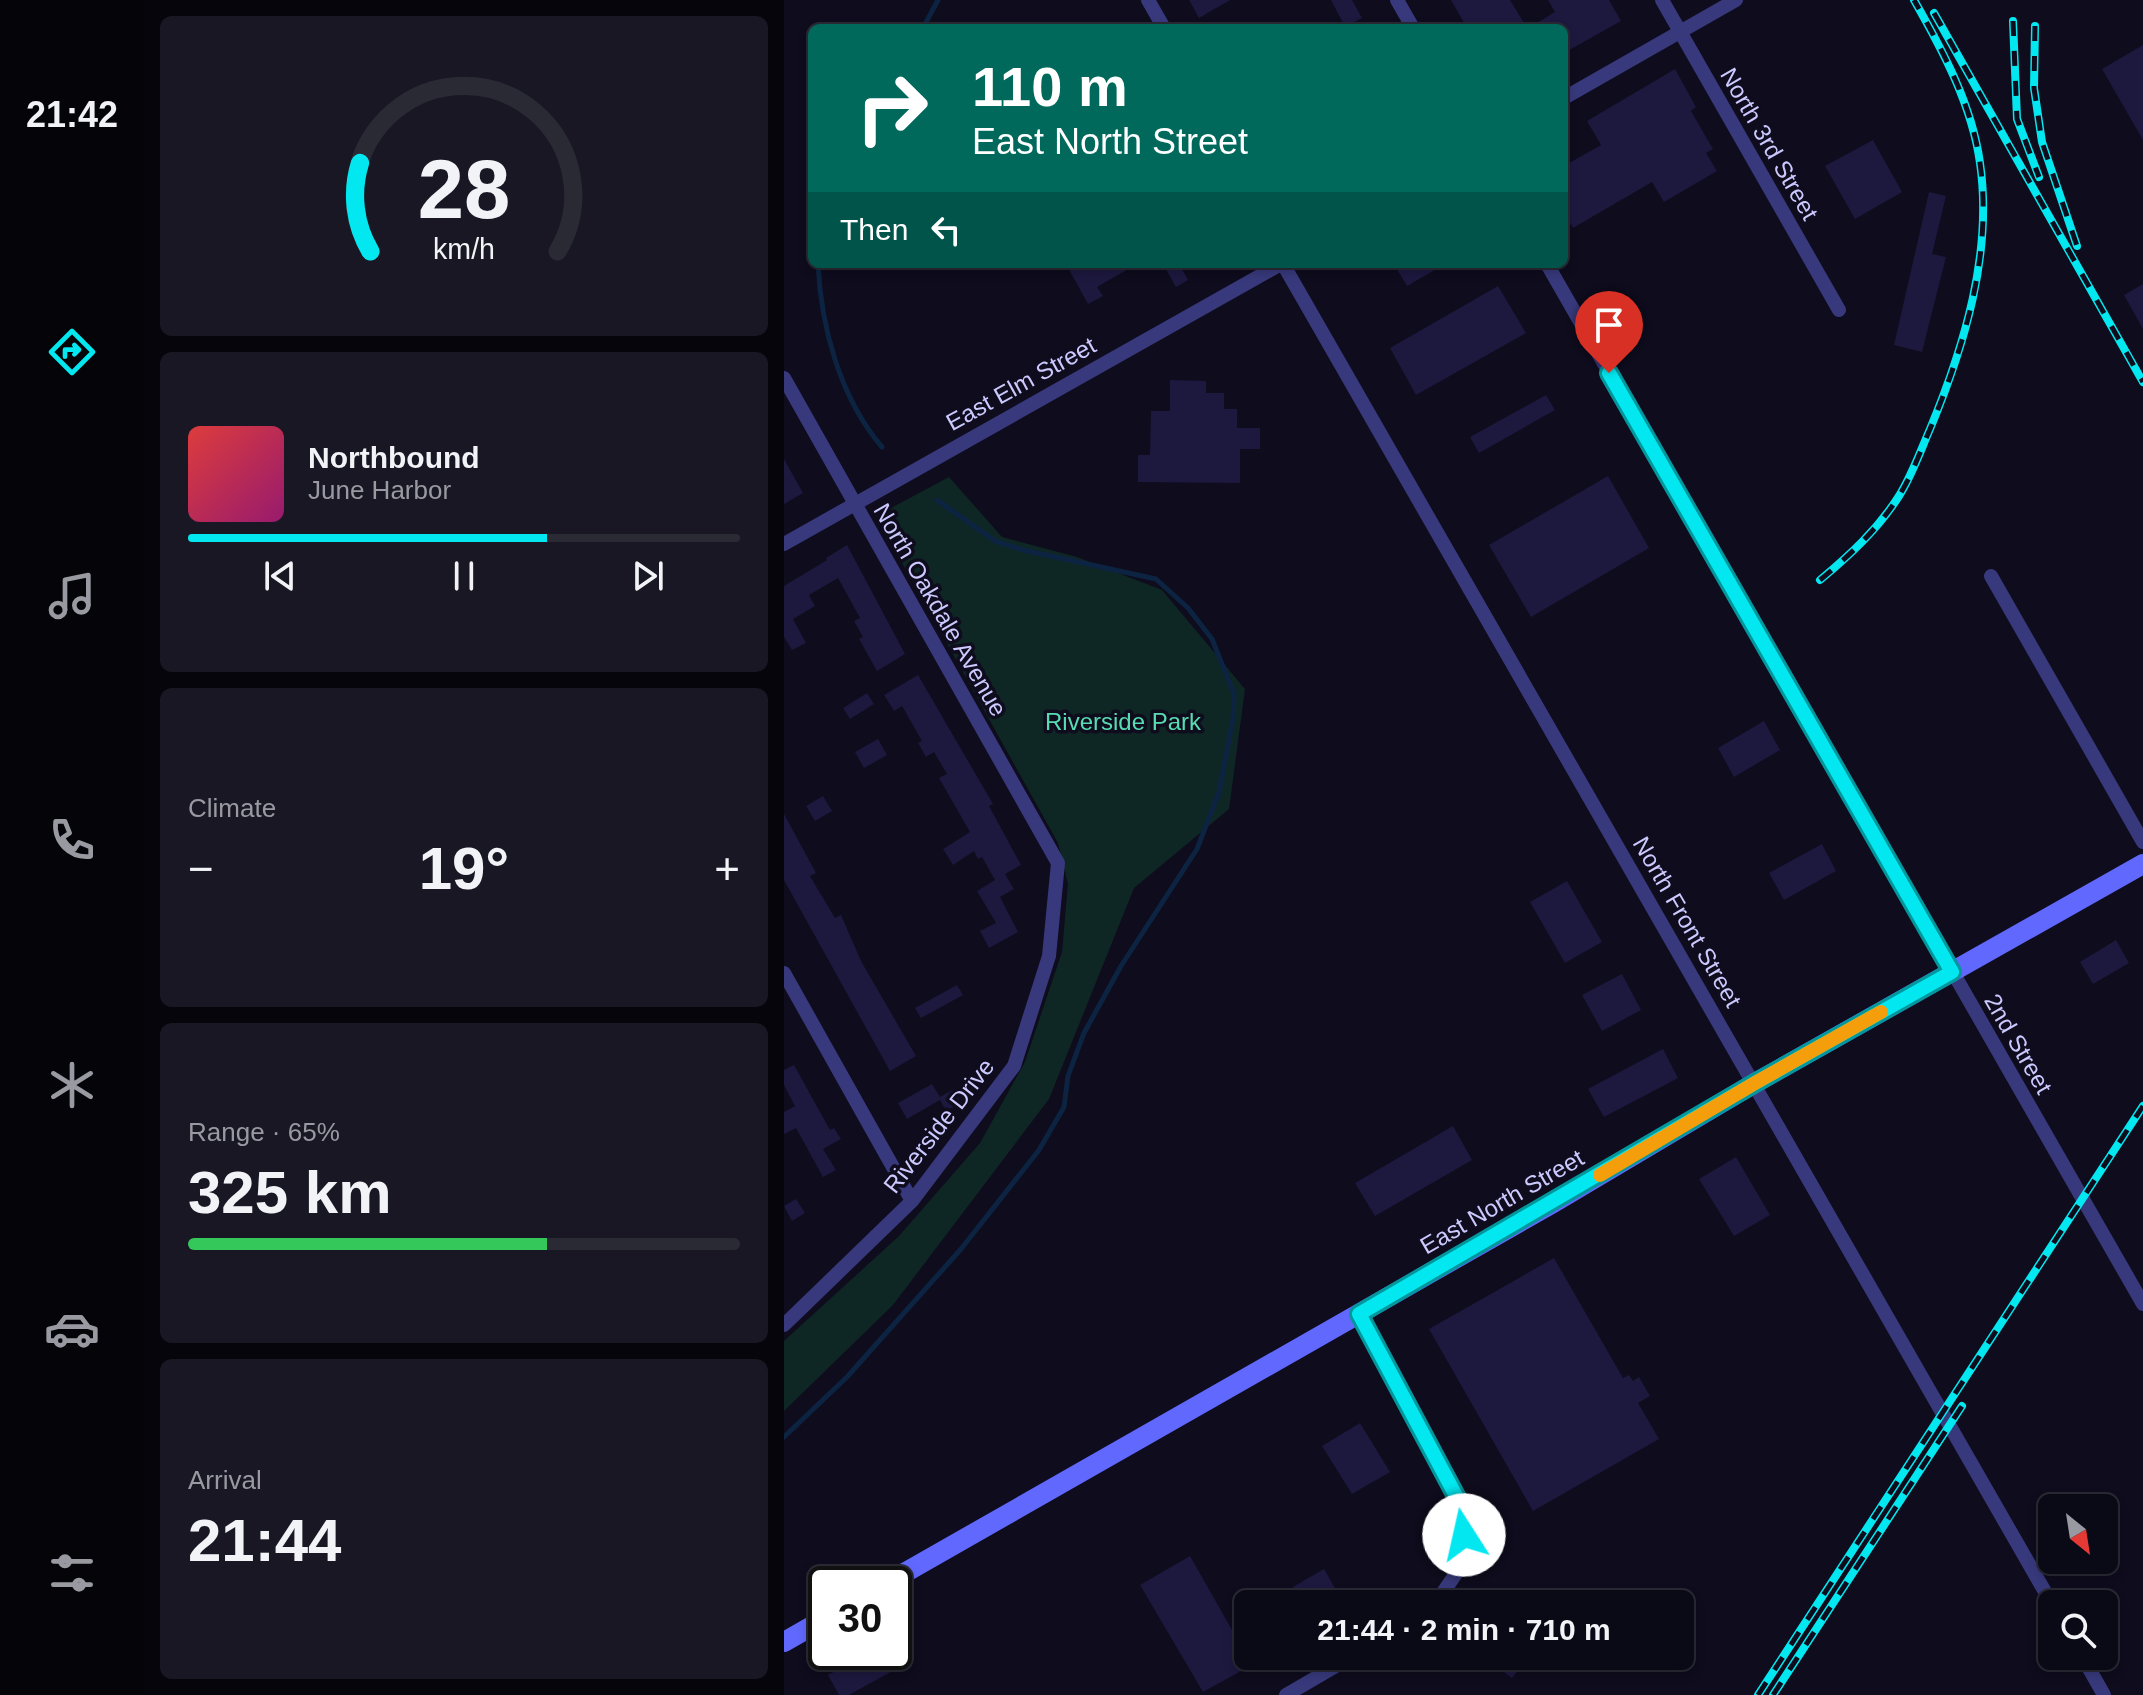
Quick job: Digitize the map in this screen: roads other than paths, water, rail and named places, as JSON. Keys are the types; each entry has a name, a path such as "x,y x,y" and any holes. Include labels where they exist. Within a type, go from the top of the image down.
{"street":[{"path":"1148,0 1162,24"},
{"path":"1397,0 1411,24"},
{"name":"North 3rd Street","path":"1662,0 1839,310"},
{"path":"1568,96 1736,0"},
{"name":"East Elm Street","path":"784,544 1275,268"},
{"name":"North Front Street","path":"1284,268 2044,1590"},
{"name":"2nd Street","path":"1549,268 2143,1304"},
{"name":"North Oakdale Avenue","path":"784,378 1058,863"},
{"path":"1991,576 2143,842"},
{"name":"Riverside Drive","path":"784,1325 912,1201 1014,1066 1049,956 1058,863"},
{"name":"East North Street","path":"912,1569 1359,1314 1755,1083 2143,864"},
{"path":"784,973 912,1201"},
{"path":"1359,1314 1463,1509 1464,1562 1445,1590"},
{"path":"784,1642 808,1628"},
{"path":"1286,1695 1329,1670"},
{"path":"2090,1670 2104,1695"}],"waterway":[{"path":"925,24 938,0"},
{"path":"818,268 823,312 835,361 855,407 882,447"},
{"path":"784,1437 847,1377 961,1249 1039,1150 1064,1107 1068,1076 1084,1033 1121,966 1197,849 1219,792 1233,719 1234,694 1212,639 1188,608 1156,579 995,541 937,500"}],"railway":[{"path":"1820,580 1873,530 1908,480 1954,366 1979,265 1983,197 1976,141 1955,79 1914,0"},
{"path":"1934,13 2143,382"},
{"path":"2013,21 2017,119 2039,177"},
{"path":"2035,26 2034,88 2042,142 2077,246"},
{"path":"1758,1695 2143,1106"},
{"path":"1773,1695 1962,1406"}],"park label":[{"name":"Riverside Park","path":"1123,722"}]}
